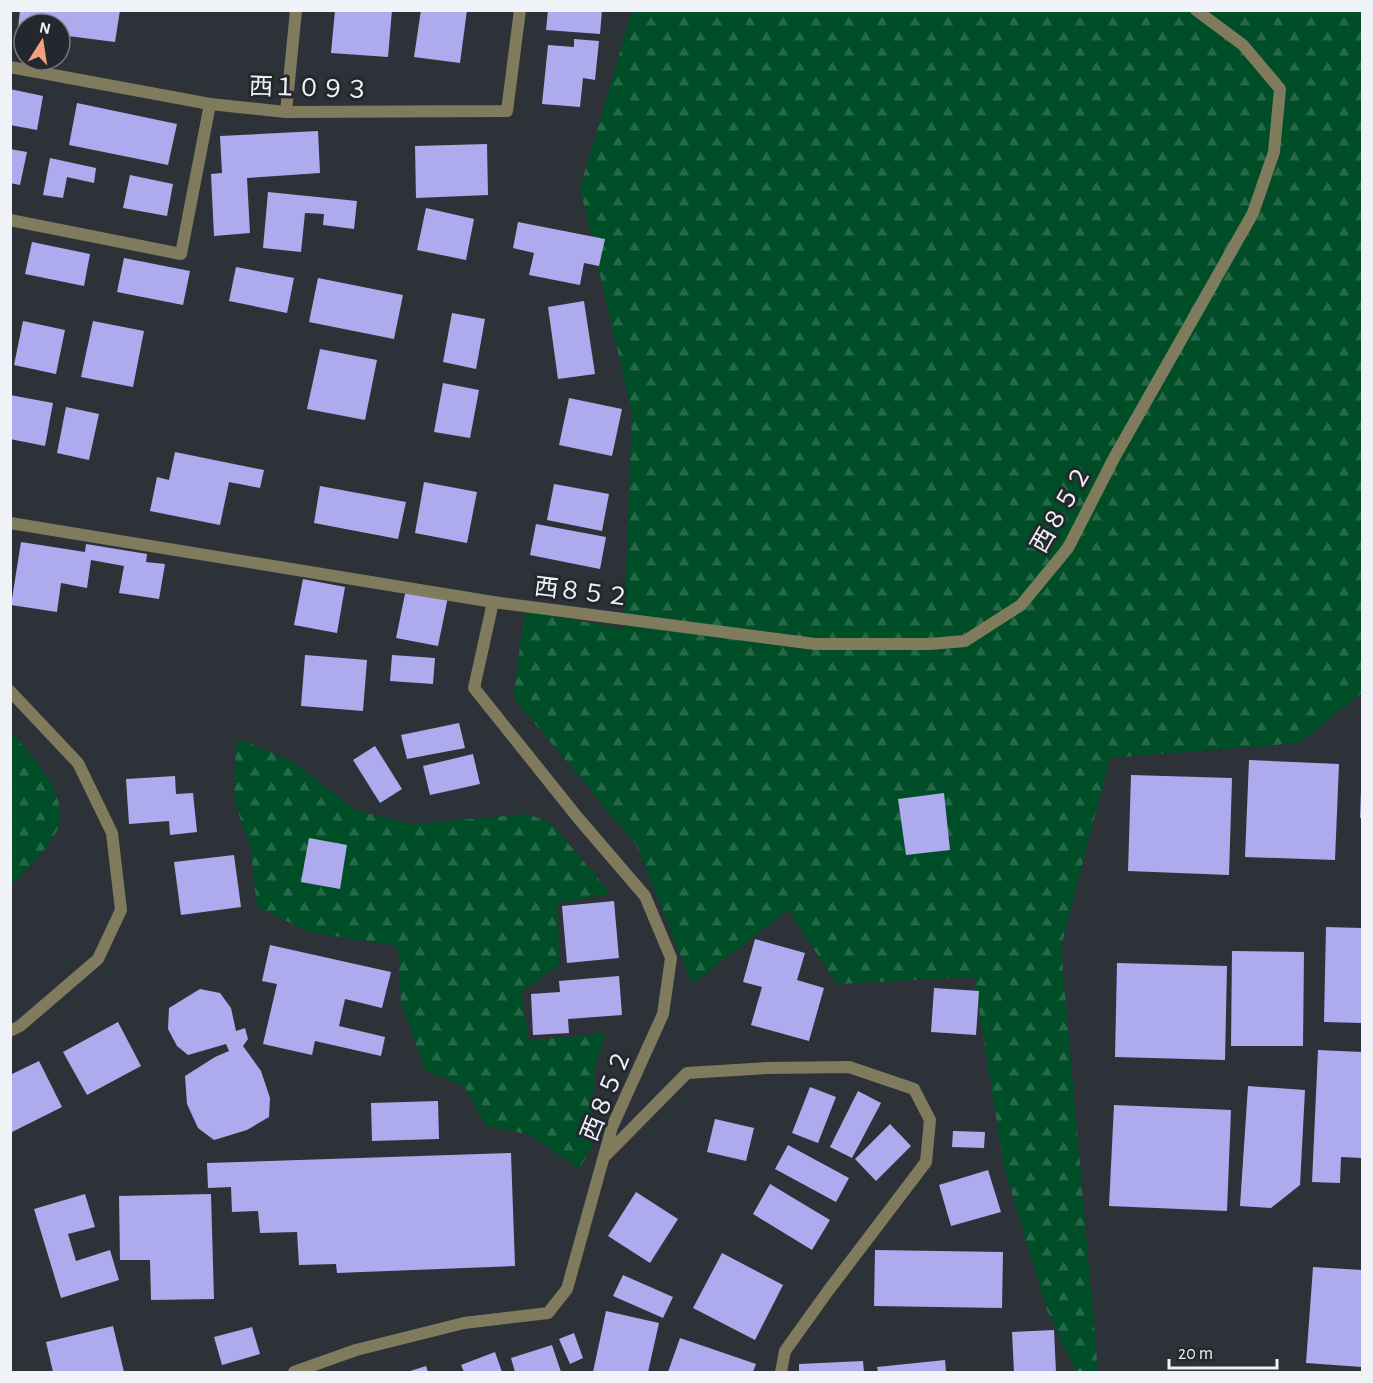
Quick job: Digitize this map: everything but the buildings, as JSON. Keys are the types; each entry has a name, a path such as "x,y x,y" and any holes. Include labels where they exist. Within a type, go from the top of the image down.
{"street":[{"path":"286,112 296,10"},
{"name":"西１０９３","path":"10,66 210,104 286,112 507,111 520,10"},
{"name":"西８５２","path":"294,1372 356,1350 464,1323 548,1313 567,1289 603,1158 620,1109 663,1014 671,958 645,896 578,818 474,688 493,602 815,644 930,644 965,641 1021,605 1068,548 1114,458 1253,213 1274,152 1280,89 1243,45 1196,10"},
{"path":"10,220 181,254 210,104"},
{"path":"10,523 493,602"},
{"path":"10,691 78,763 112,833 121,910 98,959 20,1026 10,1031"},
{"path":"603,1158 687,1073 767,1068 849,1067 914,1089 930,1119 926,1162 828,1290 785,1351 780,1372"}],"green space":[{"path":"632,11 1362,11 1362,693 1299,743 1110,758 1061,947 1098,1372 1076,1372 1047,1310 1004,1167 974,977 837,984 788,910 692,984 637,846 513,697 525,611 624,629 632,413 580,188"},
{"path":"11,731 49,780 60,808 59,822 51,842 11,885"},
{"path":"239,739 290,760 357,811 411,824 528,814 551,823 611,894 558,903 559,965 521,992 529,1041 606,1033 595,1067 592,1146 579,1169 531,1135 486,1126 464,1086 425,1070 401,1003 398,946 309,932 257,907 251,851 234,799 236,744"}]}
